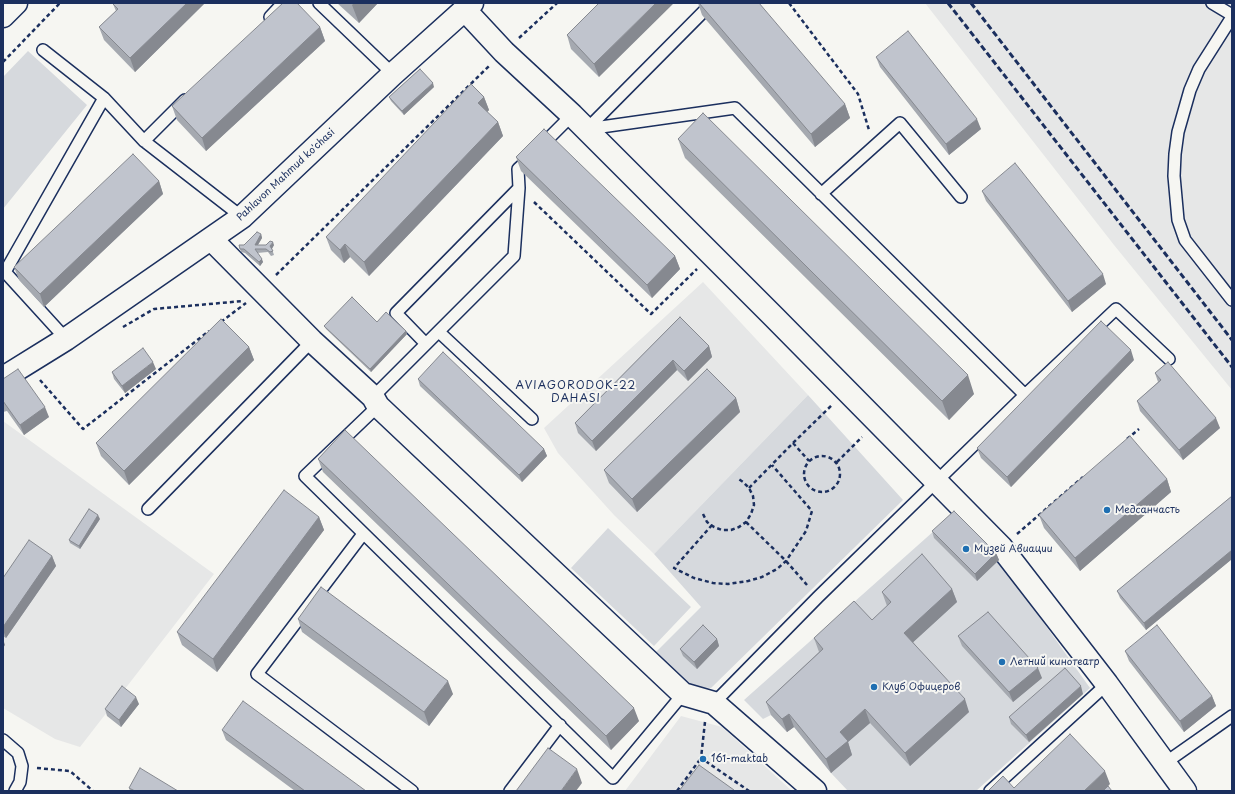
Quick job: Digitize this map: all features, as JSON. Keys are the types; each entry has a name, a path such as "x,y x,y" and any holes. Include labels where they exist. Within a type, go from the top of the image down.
{"street":[{"path":"3,16 16,3"},
{"path":"468,6 504,52 579,122 1001,547 1106,684 1185,791"},
{"name":"Pahlavon Mahmud ko'chasi","path":"3,378 66,339 242,217 393,74 468,6"},
{"path":"211,239 375,402 683,694 711,702 815,791"}],"lane":[{"path":"261,25 283,3"},
{"path":"319,3 393,74"},
{"path":"683,694 613,778 305,476 375,402 426,344 514,256 519,188 518,169 579,122 712,3"},
{"path":"1212,3 1232,16 1199,69 1190,90 1178,132 1174,176 1178,220 1185,240 1232,300"},
{"path":"43,50 104,98 144,141 242,217"},
{"path":"144,141 194,91"},
{"path":"66,339 5,272 104,98"},
{"path":"579,122 735,108 1024,395"},
{"path":"821,194 900,123 961,197"},
{"path":"426,344 396,313 519,188"},
{"path":"711,702 1024,395 1116,309 1169,359"},
{"path":"438,332 532,419"},
{"path":"148,509 312,341"},
{"path":"363,534 257,674 412,791"},
{"path":"990,791 1106,684"},
{"path":"1165,763 1232,716"},
{"path":"510,791 560,725"},
{"path":"3,740 18,753 22,766 20,782 14,791"}],"path":[{"path":"3,62 60,3"},
{"path":"262,290 504,52 557,3"},
{"path":"789,3 858,94 874,146"},
{"path":"519,188 651,314 712,255"},
{"path":"120,329 154,309 249,300 218,324"},
{"path":"27,364 83,429 212,329"},
{"path":"749,488 833,404"},
{"path":"1127,439 1138,429"},
{"path":"837,462 864,435"},
{"path":"793,443 809,461"},
{"path":"820,455 826,456 837,462 840,467 840,479 837,485 827,492 815,491 806,483 804,472 809,461 820,455"},
{"path":"712,525 674,568 694,578 713,583 728,584 762,577 786,561 806,531 812,511 772,465"},
{"path":"1001,547 1085,475"},
{"path":"703,514 707,522 722,530 731,530 746,522 754,506 753,496 749,488 737,478"},
{"path":"746,522 786,561 818,597"},
{"path":"677,791 701,758 711,702"},
{"path":"701,758 749,791"},
{"path":"22,766 70,771 93,791"}],"shaded area":[{"path":"925,3 1232,3 1232,390 1114,245"},
{"path":"28,51 87,105 3,209 3,77"},
{"path":"703,282 808,395 654,554 614,515 558,453 544,428"},
{"path":"808,395 903,500 711,688 691,687 656,652 701,607 654,554"},
{"path":"3,421 214,574 80,747 55,739 3,708"},
{"path":"953,514 999,560 1090,688 976,791 848,791 831,773 794,727 787,732 771,715 763,719 744,700"},
{"path":"608,528 691,607 654,646 571,568"},
{"name":"161-maktab","path":"681,716 722,727 792,791 625,791"}],"building":[{"path":"187,3 130,58 99,27 118,9 113,4"},
{"path":"283,3 297,3 320,27 202,138 172,106"},
{"path":"599,3 656,3 594,64 567,35"},
{"path":"699,3 759,3 845,104 811,134"},
{"path":"908,31 977,119 946,144 876,57"},
{"path":"420,69 433,83 402,111 389,97"},
{"path":"471,84 484,97 478,103 498,122 364,262 345,244 340,250 326,237"},
{"path":"703,113 968,375 942,401 678,139"},
{"path":"544,129 675,256 647,285 516,157"},
{"path":"133,154 159,181 40,294 14,267"},
{"path":"1015,163 1103,274 1068,301 982,191"},
{"path":"257,232 261,234 255,245 266,245 270,241 273,242 270,246 273,251 270,252 266,249 255,249 262,259 259,262 244,249 240,249 239,245 244,245"},
{"path":"352,297 377,322 386,312 406,331 370,369 324,326"},
{"path":"680,317 709,346 684,371 673,360 592,441 575,423"},
{"path":"221,319 249,347 124,471 96,443"},
{"path":"1101,321 1131,350 1007,477 977,448"},
{"path":"143,348 153,362 122,386 112,372"},
{"path":"443,352 544,449 519,475 418,379"},
{"path":"1168,362 1216,418 1179,450 1137,401 1161,380 1155,373"},
{"path":"18,369 45,407 20,425 3,401 3,379"},
{"path":"707,369 736,398 632,499 604,470"},
{"path":"345,430 634,708 606,736 318,459"},
{"name":"Медсанчасть","path":"1130,436 1167,479 1075,558 1039,515"},
{"path":"284,490 319,517 213,659 177,632"},
{"path":"1232,496 1232,550 1144,623 1117,591"},
{"path":"89,509 98,515 79,546 69,540"},
{"name":"Музей Авиации","path":"954,511 996,553 975,574 932,531"},
{"path":"29,540 52,556 3,627 3,578"},
{"name":"Клуб Офицеров","path":"922,554 952,589 904,633 965,699 905,753 865,709 840,732 848,741 826,759 789,714 782,719 766,702 823,649 814,638 854,601 872,620 891,602 882,592"},
{"path":"321,587 448,681 424,712 298,619"},
{"name":"Летний кинотеатр","path":"988,612 1038,668 1009,692 958,636"},
{"path":"703,625 717,639 694,662 680,649"},
{"path":"1157,625 1212,696 1180,721 1125,651"},
{"path":"1065,668 1081,686 1026,735 1009,717"},
{"path":"122,686 136,697 119,720 105,709"},
{"path":"243,701 366,791 305,791 222,730"},
{"path":"1070,734 1105,771 1084,791 988,791 1003,776 1014,788"},
{"path":"548,748 577,769 561,791 516,791"},
{"path":"699,765 734,790 734,791 679,791"},
{"path":"140,768 178,791 135,791 129,788"},
{"path":"1108,786 1112,791 1103,791"}],"railway":[{"path":"948,3 1232,367"},
{"path":"971,3 1232,340"}],"place":[{"name":"Медсанчасть","path":"1107,510"},
{"name":"Музей Авиации","path":"966,549"},
{"name":"Летний кинотеатр","path":"1002,662"},
{"name":"Клуб Офицеров","path":"874,687"},
{"name":"161-maktab","path":"703,759"}],"district":[{"name":"AVIAGORODOK-22 DAHASI","path":"576,392"}]}
